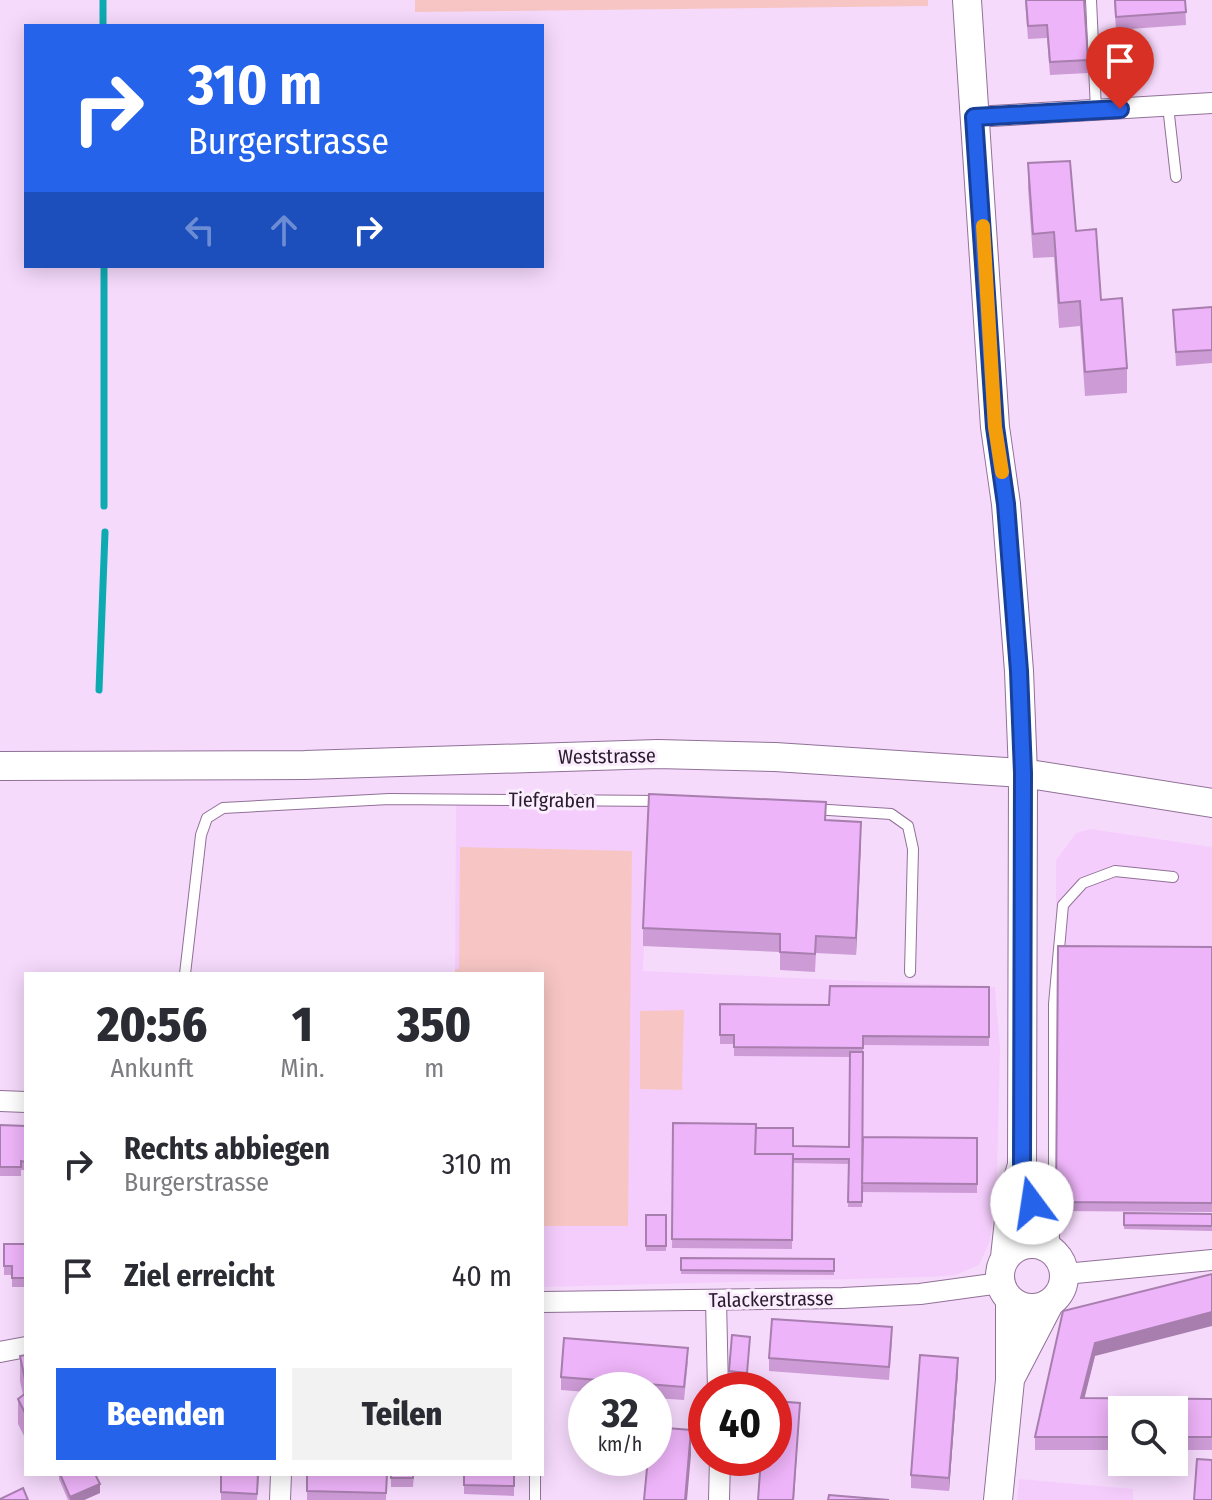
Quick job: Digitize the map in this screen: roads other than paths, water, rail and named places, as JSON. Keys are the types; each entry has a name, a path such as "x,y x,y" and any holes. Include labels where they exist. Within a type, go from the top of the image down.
{"main road":[{"path":"967,0 995,427 1011,557 1023,773 1022,1164 1036,1233 1055,1258 1061,1291 1049,1304 1010,1380"},
{"name":"Weststrasse","path":"0,766 305,765 658,754 790,758 1023,773 1212,803"},
{"path":"998,1500 1010,1380 1005,1281 1011,1202 1022,1164"},
{"path":"1005,1281 1019,1246 1055,1258"},
{"path":"1005,1281 1029,1309 1049,1304"}],"street":[{"path":"974,117 1212,103"},
{"path":"0,1101 24,1102"},
{"path":"1055,1258 1212,1260"},
{"name":"Talackerstrasse","path":"544,1302 920,1294 1005,1281"},
{"path":"716,1300 718,1372"},
{"path":"0,1352 24,1347"},
{"path":"280,1500 281,1476"},
{"path":"719,1500 720,1476"}],"lane":[{"path":"1091,0 1096,110"},
{"path":"1168,106 1176,177"},
{"name":"Tiefgraben","path":"185,972 201,835 207,818 223,808 430,799 681,802"},
{"path":"807,809 891,814 908,826 913,849 910,972"},
{"path":"1055,1258 1054,1004 1063,905 1083,883 1115,871 1173,877"},
{"path":"535,1476 535,1500"}],"waterway":[{"path":"103,0 103,24"},
{"path":"104,268 104,506"},
{"path":"99,690 105,532"}]}
